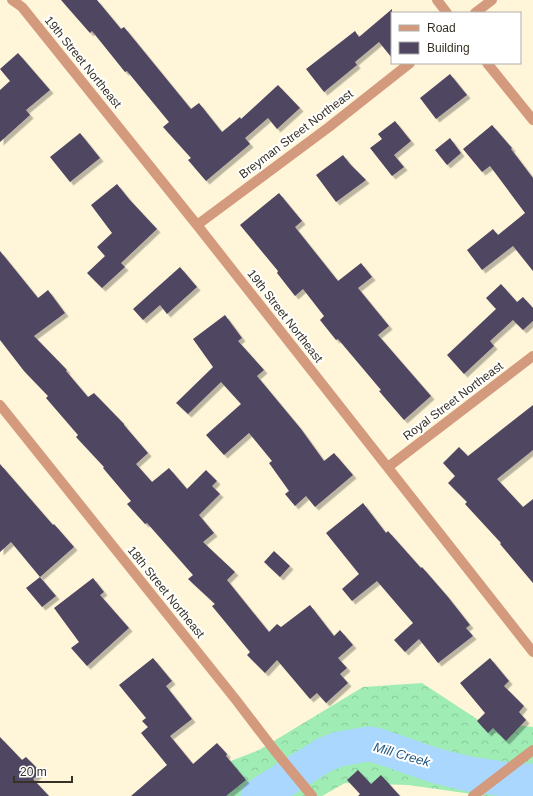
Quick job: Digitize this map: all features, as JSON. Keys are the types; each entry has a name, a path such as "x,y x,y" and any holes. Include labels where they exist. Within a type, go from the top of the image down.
{"street":[{"name":"19th Street Northeast","path":"12,0 22,7 197,225 533,652"},
{"path":"437,0 446,12"},
{"path":"476,12 492,0"},
{"name":"Breyman Street Northeast","path":"197,225 328,127 409,64"},
{"path":"488,64 533,120"},
{"name":"Royal Street Northeast","path":"388,467 533,356"},
{"name":"18th Street Northeast","path":"0,405 312,796"},
{"path":"474,795 530,753"}],"green space":[{"path":"422,683 480,721 533,727 533,796 486,796 408,785 345,783 322,796 141,796 259,750 363,687"}],"building":[{"path":"61,0 97,0 121,29 124,27 191,109 199,103 222,132 240,117 241,119 278,85 300,108 277,129 268,118 245,138 250,144 206,181 188,160 191,158 163,127 169,122 127,71 125,72 92,31 90,33"},
{"path":"392,9 391,57 379,42 355,62 357,65 324,92 306,69 355,31 359,37"},
{"path":"18,53 50,90 26,110 30,115 0,142 0,90 10,81 0,69"},
{"path":"450,74 467,95 436,119 420,98"},
{"path":"395,121 411,141 394,155 404,167 392,176 370,148 382,139 378,134"},
{"path":"492,125 512,148 511,149 533,178 533,271 513,246 482,270 467,250 493,229 498,235 525,213 490,166 482,172 463,149"},
{"path":"80,133 100,158 70,182 50,157"},
{"path":"450,138 461,153 447,165 435,150"},
{"path":"343,155 366,180 336,202 316,175"},
{"path":"117,184 157,229 121,263 125,267 102,288 87,273 105,256 97,247 112,233 91,205"},
{"path":"279,193 302,221 295,227 338,281 361,263 372,277 358,288 389,326 378,335 431,396 404,420 379,391 381,390 320,320 324,316 303,289 295,296 277,273 278,271 240,225"},
{"path":"0,251 38,298 48,290 65,313 34,336 67,370 66,371 88,397 94,393 124,424 148,453 136,464 152,482 169,468 187,489 206,470 217,481 212,486 220,494 199,515 214,533 203,542 235,572 227,580 269,632 277,624 281,627 310,605 334,636 340,630 353,645 338,658 347,668 340,674 348,683 326,703 317,693 310,699 277,660 265,673 247,655 250,652 212,606 215,604 188,579 193,575 147,523 145,524 127,504 131,501 103,468 104,467 76,437 78,435 46,398 48,396 24,371 0,340"},
{"path":"180,267 197,287 167,314 160,305 143,320 133,309"},
{"path":"501,284 517,302 523,297 533,308 533,321 523,330 513,320 490,341 494,346 464,374 447,355 496,309 486,298"},
{"path":"225,315 242,338 238,341 264,370 257,376 301,429 324,461 334,453 353,475 315,507 306,496 295,506 285,494 289,491 269,463 272,461 249,433 224,455 206,435 241,404 221,382 188,414 176,403 213,367 193,339"},
{"path":"533,405 533,450 497,479 523,507 533,499 533,583 500,544 501,543 465,504 467,502 448,483 455,476 443,463 459,447 468,456"},
{"path":"0,464 74,547 40,577 11,542 0,552"},
{"path":"363,503 386,533 388,531 421,568 422,567 470,625 466,628 473,636 438,663 419,639 405,652 394,640 413,623 377,581 352,601 342,589 359,574 326,533"},
{"path":"274,551 290,566 280,577 264,562"},
{"path":"40,577 56,596 42,607 26,588"},
{"path":"93,578 104,592 100,595 129,628 87,666 71,648 79,642 54,608"},
{"path":"153,658 172,681 166,686 192,719 170,736 193,764 217,743 246,780 226,796 131,796 167,765 141,733 148,727 142,721 146,718 119,685"},
{"path":"490,658 509,681 504,686 524,706 519,712 526,720 506,741 493,728 488,733 477,721 485,713 460,683"},
{"path":"0,737 22,760 26,757 41,772 33,779 49,796 0,796"},
{"path":"358,770 371,784 381,775 400,796 358,796 360,794 347,780"}],"waterway":[{"name":"Mill Creek","path":"258,796 324,755 339,749 369,744 379,746 433,765 469,774 518,781 533,781"}]}
